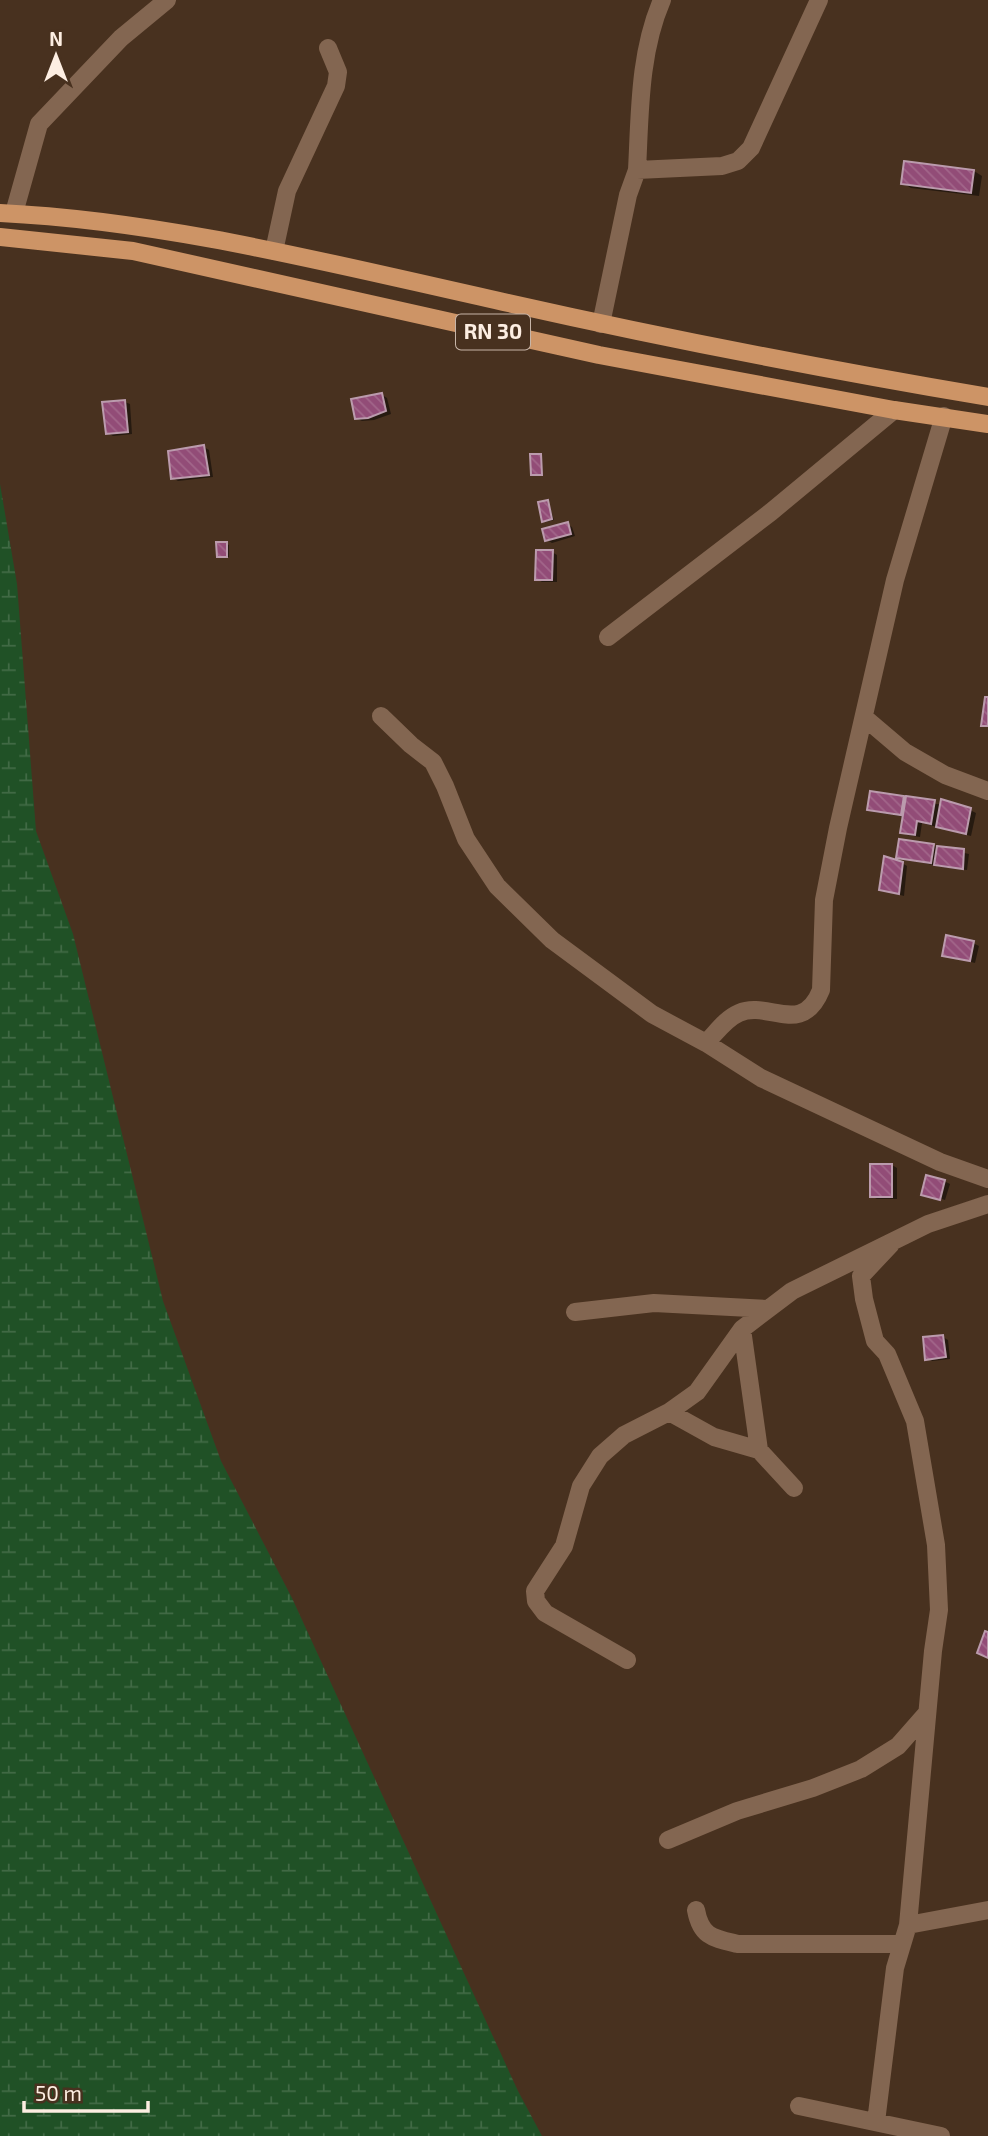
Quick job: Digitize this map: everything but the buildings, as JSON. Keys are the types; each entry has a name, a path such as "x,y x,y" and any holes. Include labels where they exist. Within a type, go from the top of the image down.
{"main road":[{"name":"RN 30","path":"7,213 137,227 274,251 601,324 988,397"},
{"name":"RN 30","path":"0,237 133,251 599,355 894,410 988,424"}],"street":[{"path":"7,213 39,124 121,37 167,0"},
{"path":"601,324 628,195 637,170 642,76 654,17 662,0"},
{"path":"637,170 722,166 738,161 751,148 819,0"},
{"path":"274,251 287,191 336,86 338,72 328,48"},
{"path":"608,637 771,512 894,410"},
{"path":"706,1043 729,1018 741,1011 790,1015 805,1012 815,1004 821,990 824,900 838,828 895,580 944,416"},
{"path":"381,716 411,746 433,762 466,839 497,886 552,940 652,1014 706,1043 761,1078 940,1162 988,1179"},
{"path":"865,718 905,752 945,775 988,792"},
{"path":"627,1660 545,1613 536,1601 536,1591 564,1546 581,1486 600,1456 624,1435 669,1412 697,1392 742,1329 792,1291 928,1224 988,1205"},
{"path":"861,1276 891,1244"},
{"path":"838,1267 861,1276"},
{"path":"861,1276 875,1341 887,1354 915,1421 936,1545 939,1610 908,1925 895,1968 876,2122"},
{"path":"575,1312 654,1303 768,1309"},
{"path":"742,1329 759,1450"},
{"path":"669,1412 715,1437 759,1450 794,1488"},
{"path":"668,1840 737,1811 813,1788 861,1769 898,1746 927,1713"},
{"path":"696,1910 699,1926 711,1937 738,1944 902,1944"},
{"path":"908,1925 988,1910"},
{"path":"799,2106 941,2136"}],"green space":[{"path":"0,484 17,584 36,831 73,934 163,1301 221,1461 292,1598 518,2091 542,2136 0,2136"}]}
